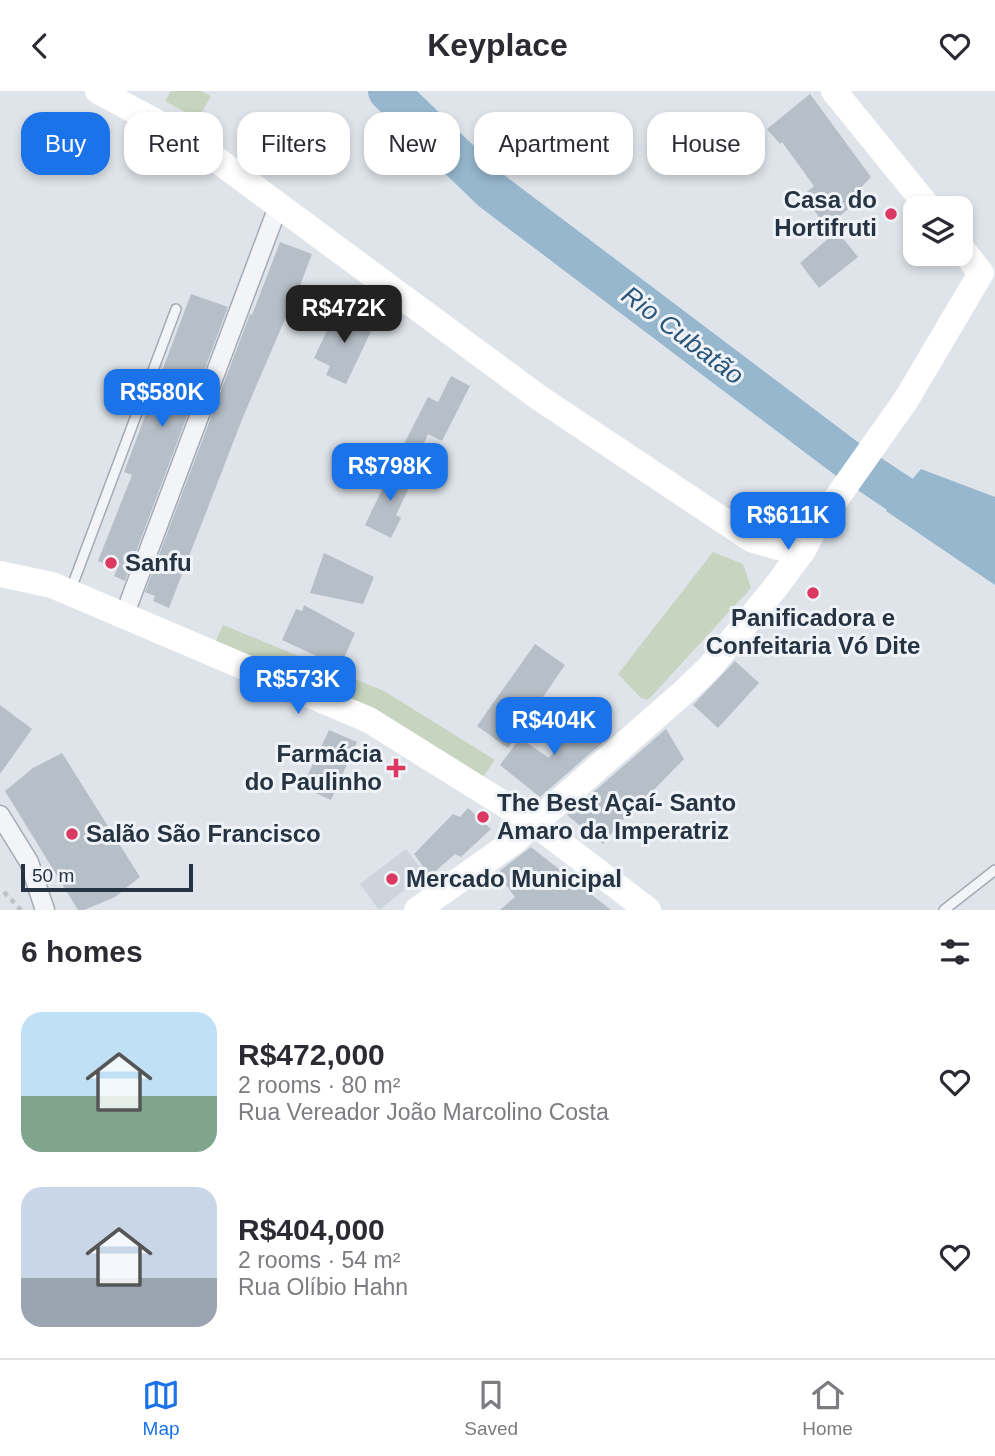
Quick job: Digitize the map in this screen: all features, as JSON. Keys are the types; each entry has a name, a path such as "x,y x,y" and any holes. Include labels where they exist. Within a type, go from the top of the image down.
{"main road":[{"path":"98,91 190,140 538,397 751,539 778,547 808,542"},
{"path":"834,91 919,196"},
{"path":"417,910 513,842 710,667 775,588 906,400 988,272 973,259"},
{"path":"751,539 766,562 775,588"},
{"path":"0,574 52,585 369,720 534,823 648,910"}],"street":[{"path":"124,616 279,204"},
{"path":"0,815 29,862 45,910"}],"lane":[{"path":"69,594 176,309"},
{"path":"944,910 995,870"}],"path":[{"path":"4,892 21,910"}],"shaded area":[{"name":"Mercado Municipal","path":"406,849 425,874 379,910 360,884"}],"green space":[{"path":"171,91 201,91 211,96 202,112 185,112 165,101"},
{"path":"713,552 743,564 751,588 648,700 641,698 618,674"},
{"path":"223,625 384,691 495,760 481,780 213,647"}],"water":[{"path":"921,469 995,497 995,585 886,511"}],"building":[{"path":"810,94 871,177 853,196 853,205 826,227 803,195 814,186 782,142 780,144 767,129"},
{"path":"837,231 858,257 819,288 800,263"},
{"path":"280,242 312,254 287,320 285,319 243,417 169,608 153,601 155,596 145,592"},
{"path":"191,294 228,307 125,581 114,576 117,569 98,561 132,475 124,472"},
{"path":"345,311 374,325 346,384 326,375 330,366 314,358 335,314 342,317"},
{"path":"451,376 470,386 442,441 428,434 420,452 404,444 428,397 438,402"},
{"path":"393,467 414,477 396,515 401,518 391,538 365,525"},
{"path":"324,553 374,577 363,604 310,593"},
{"path":"304,605 355,633 340,667 282,640 296,609 302,611"},
{"path":"535,644 565,665 508,748 477,726"},
{"path":"735,661 759,683 718,728 693,705"},
{"path":"0,705 32,729 0,774"},
{"path":"582,712 609,737 540,797 500,765 520,738 549,758"},
{"path":"666,729 684,759 641,803 638,801 603,844 567,815"},
{"path":"329,730 357,742 331,800 302,787"},
{"name":"Salão São Francisco","path":"62,753 140,877 115,897 84,910 78,910 5,791 33,768"},
{"path":"468,808 491,829 461,857 455,854 430,876 414,854 453,814 460,817"},
{"path":"531,847 611,910 500,910 515,897 497,873"}],"waterway":[{"name":"Rio Cubatão","path":"388,91 492,191 847,459 995,558"}],"place":[{"name":"Casa do Hortifruti","path":"891,214"},
{"name":"Sanfu","path":"111,563"},
{"name":"Panificadora e Confeitaria Vó Dite","path":"813,593"},
{"name":"Farmácia do Paulinho","path":"396,768"},
{"name":"The Best Açaí- Santo Amaro da Imperatriz","path":"483,817"},
{"name":"Salão São Francisco","path":"72,834"},
{"name":"Mercado Municipal","path":"392,879"}]}
